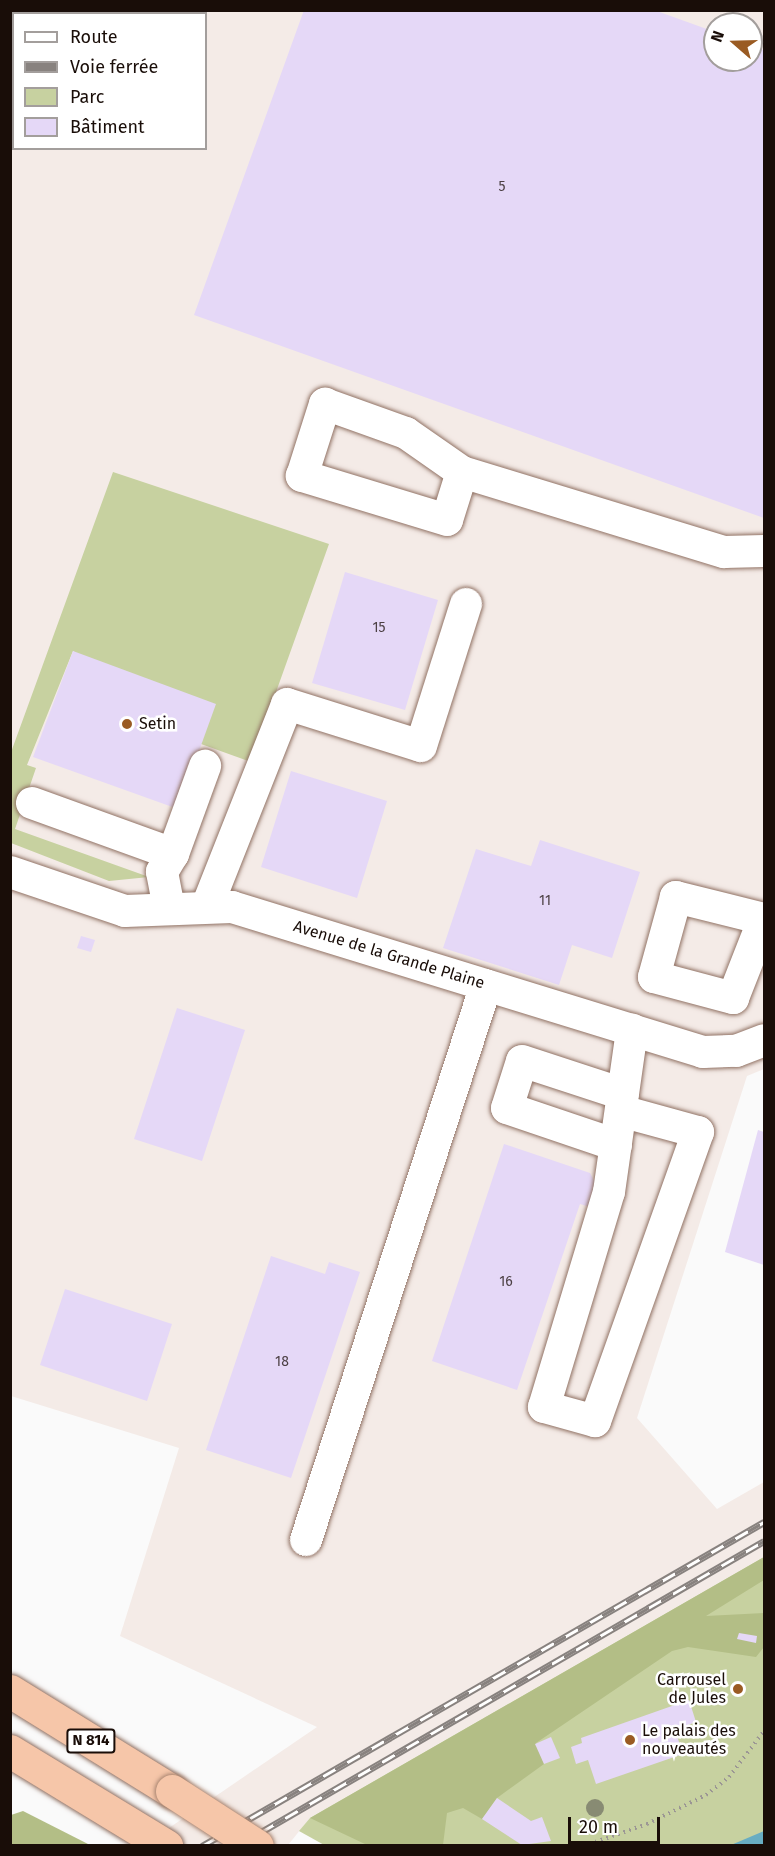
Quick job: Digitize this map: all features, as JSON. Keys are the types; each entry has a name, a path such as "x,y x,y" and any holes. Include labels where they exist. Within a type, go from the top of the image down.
{"highway":[{"name":"N 814","path":"10,1691 257,1845"},
{"path":"10,1751 156,1839"}],"street":[{"path":"462,472 447,520 302,476 325,404 406,433 462,472 724,552 765,551"},
{"path":"208,904 287,704 421,746 466,604"},
{"path":"169,908 162,872 172,854 205,766"},
{"path":"32,803 172,854"},
{"name":"Avenue de la Grande Plaine","path":"10,872 126,911 208,904 486,985 703,1052 736,1050 765,1040"},
{"path":"306,1540 486,985"},
{"path":"616,1145 507,1108 522,1061 622,1102 698,1132 595,1421 544,1407 609,1192 616,1145 622,1102 632,1030"}],"path":[{"path":"584,1845 647,1824 706,1795 729,1777 765,1731"}],"shaded area":[{"path":"10,11 764,11 764,1069 747,1076 637,1418 717,1509 764,1482 764,1557 310,1818 288,1845 144,1845 317,1727 120,1636 179,1448 11,1396"}],"green space":[{"path":"113,472 329,544 251,762 201,744 73,651 27,765 36,768 15,829 149,877 109,881 11,843 10,755"},
{"path":"764,1557 764,1845 326,1846 299,1831 310,1818"},
{"path":"764,1557 764,1580 706,1616 764,1613 764,1647 756,1657 688,1647 672,1651 536,1743 544,1764 497,1798 482,1819 463,1808 447,1813 443,1845 367,1845 310,1818"},
{"path":"23,1811 90,1845 11,1845 11,1815"}],"water":[{"path":"764,1831 764,1845 731,1845"}],"building":[{"path":"304,10 654,10 703,28 703,72 763,72 764,50 764,518 194,315"},
{"path":"345,572 438,600 405,710 312,683"},
{"name":"Setin","path":"73,651 216,704 178,809 33,757"},
{"path":"291,771 387,801 357,898 261,867"},
{"path":"540,840 640,872 612,958 572,945 559,985 443,948 476,849 531,866"},
{"path":"81,936 95,940 91,952 77,948"},
{"path":"177,1008 245,1030 202,1161 134,1139"},
{"path":"758,1130 764,1132 764,1265 725,1252"},
{"path":"504,1144 590,1173 599,1190 593,1208 580,1204 517,1390 432,1361"},
{"path":"271,1256 325,1274 329,1262 360,1272 291,1478 206,1450"},
{"path":"65,1289 172,1324 147,1401 40,1365"},
{"path":"739,1633 757,1636 756,1643 737,1639"},
{"name":"Le palais des nouveautés","path":"689,1700 696,1722 675,1730 683,1754 596,1784 588,1760 576,1764 571,1747 582,1743 581,1738"},
{"path":"551,1737 560,1758 544,1764 535,1744"},
{"path":"497,1798 531,1821 542,1817 551,1841 522,1845 482,1819"}],"railway":[{"path":"202,1846 764,1522"},
{"path":"237,1846 764,1541"}],"place":[{"name":"Setin","path":"127,724"},
{"name":"Carrousel de Jules","path":"738,1689"},
{"name":"Le palais des nouveautés","path":"630,1740"}]}
